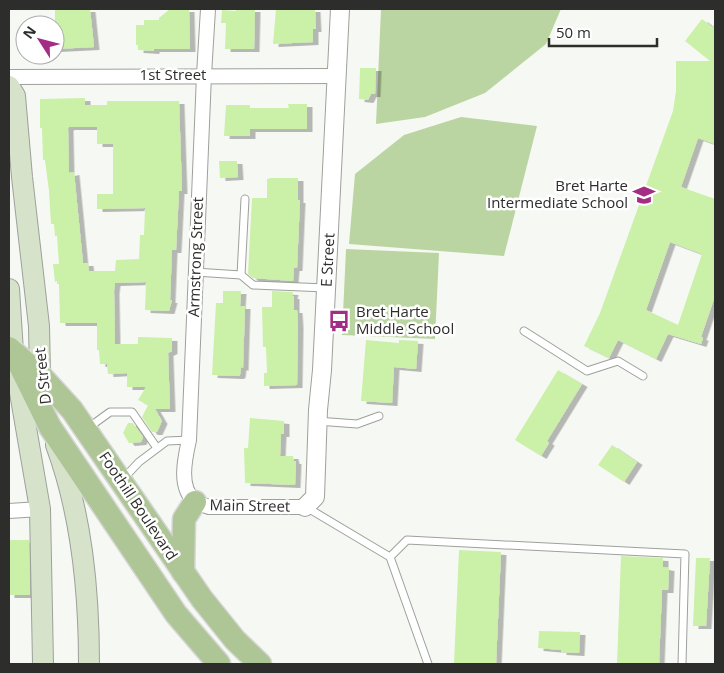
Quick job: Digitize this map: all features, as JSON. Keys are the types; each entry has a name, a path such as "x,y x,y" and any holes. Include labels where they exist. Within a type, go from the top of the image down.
{"main road":[{"name":"D Street","path":"9,86 15,96 22,177 40,326 40,375 50,427 67,474 83,556 88,603 89,664"},
{"name":"D Street","path":"9,289 11,350 40,508 43,664"},
{"name":"Foothill Boulevard","path":"11,350 40,375 62,398 224,628 260,664"},
{"name":"Foothill Boulevard","path":"11,350 50,427 176,614 218,664"},
{"path":"183,572 184,519 195,502"}],"street":[{"name":"Armstrong Street","path":"195,502 188,494 184,472 189,440 208,9"},
{"name":"E Street","path":"306,507 315,497 317,421 322,370 340,9"},
{"name":"1st Street","path":"9,77 336,76"},
{"name":"Main Street","path":"195,502 210,507 306,507"},
{"path":"9,510 40,508"}],"lane":[{"path":"241,275 245,199"},
{"path":"195,272 241,275 253,285 326,288"},
{"path":"524,331 587,371 618,361 643,376"},
{"path":"86,430 110,412 132,412 157,448"},
{"path":"317,421 357,424 379,416"},
{"path":"121,482 139,462 167,441 189,440"},
{"path":"306,507 390,557 428,664"},
{"path":"390,557 408,540 684,554 682,664"}],"green space":[{"path":"381,9 561,9 546,44 485,93 425,117 376,124"},
{"path":"461,117 537,126 504,256 349,244 355,174 404,135"},
{"path":"346,249 439,253 435,339 342,335"}],"building":[{"path":"55,9 90,9 94,47 65,48 65,15 55,15"},
{"path":"170,9 189,9 190,49 138,50 138,45 136,45 136,25 144,25 144,20 159,20"},
{"path":"236,9 255,9 254,49 225,49 226,23 221,23 222,10 236,11"},
{"path":"276,9 315,9 316,29 313,29 313,42 273,44"},
{"path":"702,19 715,29 715,144 698,138 681,187 715,199 715,296 701,337 703,338 701,344 668,334 656,359 618,340 609,358 584,346 600,313 673,111 676,91 676,61 710,61 685,41","holes":["670,242 702,254 678,325 646,310"]},
{"path":"360,68 376,68 375,94 371,94 368,100 359,99"},
{"path":"85,98 85,105 107,105 107,101 179,101 182,191 179,191 176,250 172,250 170,300 172,300 169,311 145,310 146,282 115,283 114,291 115,344 138,344 138,337 172,338 172,351 168,353 170,409 155,409 162,421 157,432 152,432 142,417 148,405 138,400 146,387 127,387 127,373 108,374 107,364 100,364 99,350 97,350 97,323 60,323 59,284 57,284 57,281 55,282 53,264 59,264 57,236 55,236 54,224 51,224 49,191 45,160 43,160 40,99","holes":["97,127 97,144 113,144 113,194 97,194 97,209 145,208 144,235 140,235 139,259 116,260 115,271 89,271 88,263 83,263 74,172 69,173 68,128"]},
{"path":"288,104 307,104 307,129 250,129 250,136 224,136 226,105 250,105 250,108 289,108"},
{"path":"219,161 237,161 238,177 220,178"},
{"path":"298,178 298,200 300,200 297,268 294,268 293,281 253,278 248,274 252,198 267,198 267,179"},
{"path":"223,291 241,291 240,306 245,306 243,368 241,367 240,375 238,376 212,375 216,303 223,303"},
{"path":"272,291 293,292 294,310 297,310 298,325 297,385 264,386 264,373 267,373 266,347 263,347 262,307 272,307"},
{"path":"366,340 399,343 399,340 418,341 416,369 394,367 392,403 361,401"},
{"path":"558,370 582,384 547,441 549,443 541,456 515,440"},
{"path":"250,418 284,421 284,434 281,434 280,456 293,456 294,461 296,461 295,485 245,483 244,448 248,448"},
{"path":"128,423 133,423 143,437 141,442 129,443 123,433"},
{"path":"612,445 637,462 624,482 598,465"},
{"path":"9,540 29,540 30,595 9,595"},
{"path":"459,550 501,552 496,664 454,664"},
{"path":"621,556 663,558 663,567 669,568 668,590 662,590 659,664 617,664"},
{"path":"696,558 710,558 706,626 693,626"},
{"path":"539,631 580,632 579,653 538,648"}],"place":[{"name":"Bret Harte Intermediate School","path":"644,195"},
{"name":"Bret Harte Middle School","path":"339,321"}]}
